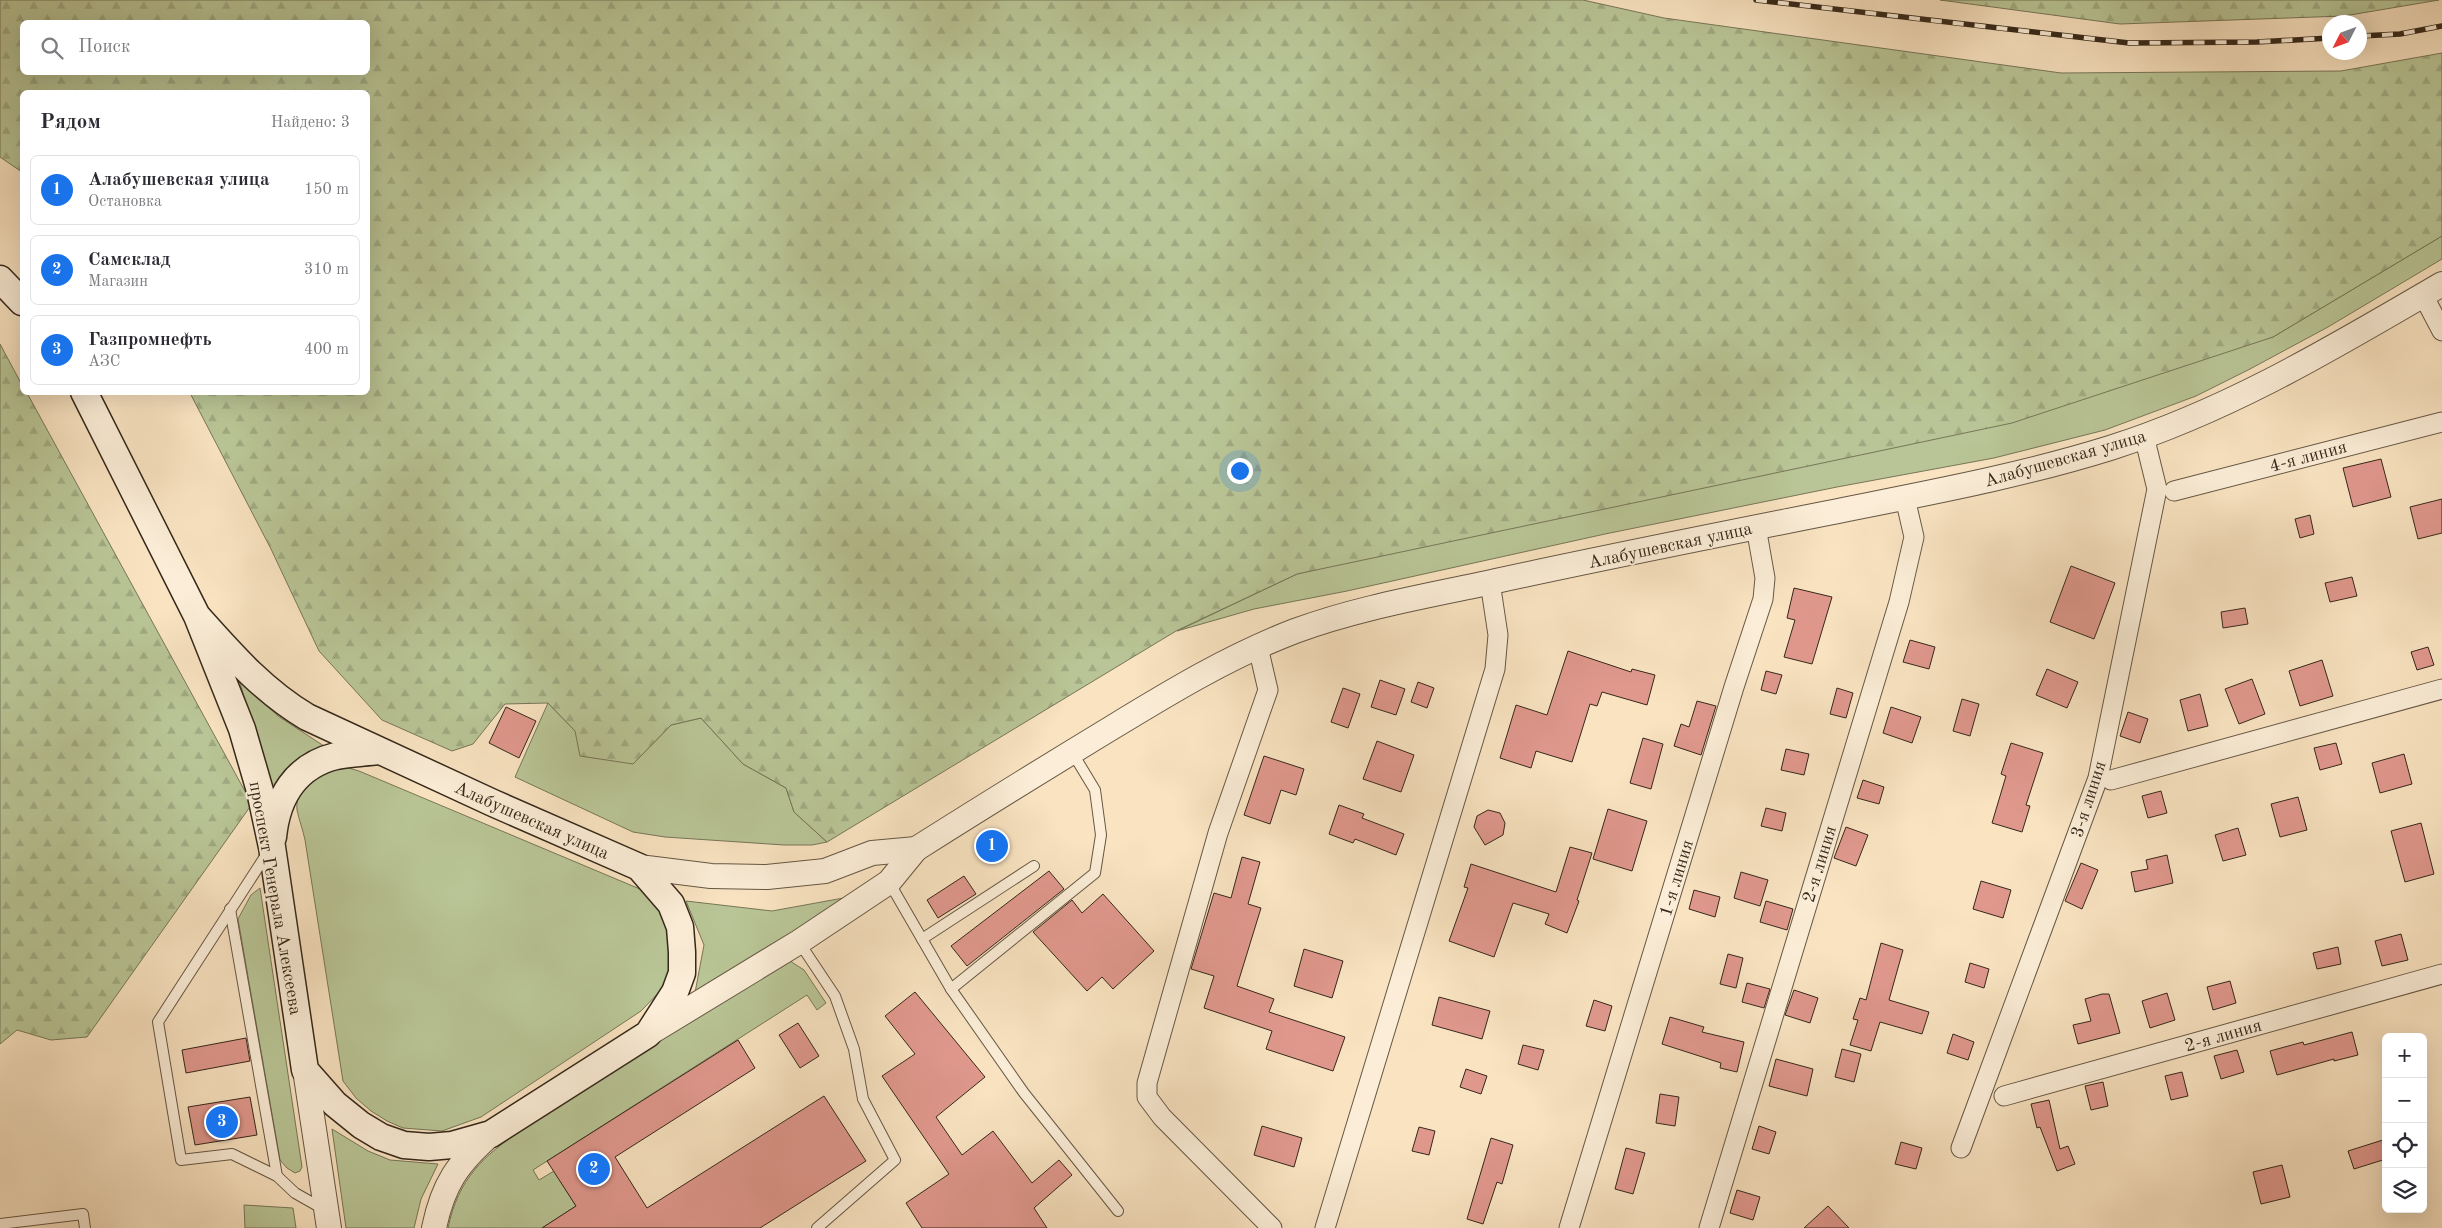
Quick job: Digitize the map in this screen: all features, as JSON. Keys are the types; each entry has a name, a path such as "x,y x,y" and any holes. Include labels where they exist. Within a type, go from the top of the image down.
{"main road":[{"path":"0,279 20,300"},
{"name":"проспект Генерала Алексеева","path":"86,395 197,616 242,728 260,791 272,847 306,1070"},
{"name":"Алабушевская улица","path":"197,616 247,671 285,704 314,721 493,804 639,867"},
{"path":"272,847 275,819 283,795 298,776 318,763 336,756 380,751"},
{"path":"306,1070 335,1104 361,1125 381,1137 404,1145 429,1147 452,1145 491,1134 648,1034 675,992 682,973 680,927 671,904 639,867"}],"street":[{"path":"2432,289 2442,331"},
{"name":"Алабушевская улица","path":"648,1034 799,942 889,882 916,849 1169,693 1258,647 1295,632 1367,608 1905,498 2036,469 2144,436 2222,406 2286,374 2432,289"},
{"name":"4-я линия","path":"2174,491 2442,422"},
{"name":"3-я линия","path":"1961,1148 2098,778 2157,489 2144,436"},
{"name":"2-я линия","path":"1708,1228 1899,602 1914,537 1905,498"},
{"name":"1-я линия","path":"1569,1228 1734,687 1763,599 1765,578 1756,527"},
{"path":"1325,1228 1495,669 1498,635 1490,582"},
{"path":"1258,647 1268,690 1218,833 1146,1083 1147,1097 1162,1117 1272,1228"},
{"name":"3-я линия","path":"2111,780 2442,689"},
{"name":"Алабушевская улица","path":"639,867 711,876 767,877 825,871 872,854 916,849"},
{"name":"2-я линия","path":"2004,1096 2442,974"},
{"name":"проспект Генерала Алексеева","path":"306,1070 328,1220"},
{"path":"434,1228 443,1194 452,1175 467,1155 491,1134"}],"lane":[{"path":"951,989 1095,873 1101,835 1095,790 1072,752"},
{"path":"272,847 158,1022 181,1160 232,1154 277,1176 328,1220"},
{"path":"922,939 1034,866"},
{"path":"889,882 951,989 1024,1093 1118,1211"},
{"path":"230,909 277,1176"},
{"path":"799,942 835,996 854,1049 863,1098 895,1160 817,1228"},
{"path":"0,1224 83,1214 85,1228"}],"green space":[{"path":"0,0 1583,0 1664,18 2061,73 2341,71 2442,53 2442,236 2273,337 2012,423 1297,574 1176,631 827,842 794,812 786,788 743,764 701,718 671,725 633,764 580,756 575,731 548,703 505,704 473,744 452,751 382,720 319,651 271,549 191,395 370,395 370,90 20,90 20,171 0,157"},
{"path":"1940,0 2439,0 2350,15 2120,24"},
{"path":"2442,236 2442,259 2328,327 2196,396 2105,430 1994,458 1837,487 1605,534 1347,591 1254,609 1177,631 1297,574 2273,337"},
{"path":"0,344 20,381 20,395 28,395 252,804 87,1037 51,1040 17,1030 0,1044"},
{"path":"239,680 278,716 324,746 300,759 287,770 273,792"},
{"path":"548,703 575,731 633,764 671,725 701,718 743,764 786,788 794,812 827,842 812,845 784,845 665,837 633,832 515,777"},
{"path":"345,767 359,771 647,892 668,922 674,954 666,985 641,1011 481,1117 442,1131 403,1128 371,1111 356,1098 343,1081 305,840 297,810 297,801 300,793 312,780"},
{"path":"260,888 302,1167 300,1171 295,1173 280,1160 238,919 251,895"},
{"path":"849,897 694,998 704,945 686,901 772,911"},
{"path":"787,959 804,970 826,1003 817,1010 807,995 533,1170 539,1180 554,1171 576,1206 542,1228 448,1228 452,1211 466,1182 484,1159 496,1149 523,1129"},
{"path":"332,1129 368,1151 390,1160 438,1164 421,1199 414,1228 346,1228"},
{"path":"244,1205 293,1208 296,1228 245,1228"}],"building":[{"path":"2381,459 2391,497 2353,507 2343,468"},
{"path":"2442,499 2442,533 2418,539 2410,507"},
{"path":"2310,515 2314,534 2300,538 2295,519"},
{"path":"2071,566 2115,583 2094,639 2050,622"},
{"path":"2352,577 2357,596 2330,602 2325,583"},
{"path":"1794,588 1832,597 1812,664 1784,657 1795,620 1787,618"},
{"path":"2245,608 2248,624 2223,628 2221,612"},
{"path":"1910,640 1935,647 1929,669 1903,662"},
{"path":"2428,647 2434,665 2417,670 2411,652"},
{"path":"1568,651 1631,672 1632,669 1655,675 1647,705 1602,692 1597,706 1590,704 1572,762 1536,751 1531,768 1500,758 1516,705 1547,715"},
{"path":"2322,660 2333,696 2300,706 2289,671"},
{"path":"2047,669 2078,682 2067,708 2036,695"},
{"path":"1766,671 1782,675 1776,694 1761,690"},
{"path":"2252,679 2265,714 2239,724 2225,689"},
{"path":"1380,680 1405,689 1396,715 1371,707"},
{"path":"1418,682 1434,688 1427,708 1411,702"},
{"path":"1343,688 1360,694 1348,728 1331,722"},
{"path":"1837,688 1853,693 1846,718 1830,714"},
{"path":"2200,694 2208,726 2188,731 2180,700"},
{"path":"1962,699 1979,704 1970,736 1953,731"},
{"path":"1697,701 1716,706 1701,755 1674,746 1681,724 1689,727"},
{"path":"506,707 536,721 519,758 489,743"},
{"path":"1891,707 1921,717 1912,743 1883,733"},
{"path":"2128,712 2148,719 2140,743 2120,736"},
{"path":"1643,738 1663,744 1651,789 1630,783"},
{"path":"1377,741 1414,755 1401,792 1363,779"},
{"path":"2011,743 2043,753 2026,805 2030,806 2022,832 1992,823 2006,776 2001,774"},
{"path":"2336,743 2342,764 2320,770 2314,748"},
{"path":"1786,749 1809,754 1804,775 1781,770"},
{"path":"2404,754 2412,784 2380,793 2372,763"},
{"path":"1264,756 1304,769 1296,795 1281,790 1270,824 1244,815"},
{"path":"1863,780 1884,787 1879,804 1857,798"},
{"path":"2161,791 2167,813 2148,818 2142,796"},
{"path":"2298,797 2307,830 2280,837 2271,804"},
{"path":"1339,805 1364,814 1362,818 1404,834 1396,855 1355,839 1353,843 1329,834"},
{"path":"1766,808 1786,813 1782,831 1761,826"},
{"path":"1608,809 1647,821 1632,871 1593,859"},
{"path":"1488,810 1500,813 1505,823 1503,835 1485,845 1474,827 1477,816"},
{"path":"2421,823 2434,874 2405,882 2391,831"},
{"path":"1846,827 1868,835 1856,866 1834,858"},
{"path":"2238,828 2246,855 2223,861 2215,835"},
{"path":"1570,847 1592,853 1577,900 1579,901 1567,933 1545,924 1549,914 1513,903 1494,957 1449,941 1468,888 1464,887 1471,864 1556,892"},
{"path":"2167,855 2173,883 2135,892 2131,872 2148,869 2146,860"},
{"path":"1242,857 1260,862 1248,904 1261,908 1237,986 1274,999 1269,1012 1345,1037 1333,1071 1266,1049 1272,1031 1204,1008 1214,976 1191,969 1214,893 1231,898"},
{"path":"2081,863 2098,870 2082,909 2065,901"},
{"path":"1049,871 1064,889 967,966 951,946"},
{"path":"1741,872 1768,880 1760,906 1734,898"},
{"path":"964,876 976,894 938,918 927,900"},
{"path":"1981,881 2011,890 2003,918 1973,909"},
{"path":"1694,890 1720,897 1715,917 1689,909"},
{"path":"1103,894 1154,951 1113,989 1102,977 1087,991 1033,932 1072,900 1082,913"},
{"path":"1766,901 1793,909 1787,930 1760,922"},
{"path":"2401,934 2408,960 2382,966 2375,941"},
{"path":"1881,943 1903,950 1889,1000 1929,1012 1922,1034 1880,1022 1871,1051 1850,1045 1858,1020 1853,1019 1860,998 1866,1000"},
{"path":"2338,947 2341,964 2317,969 2313,953"},
{"path":"1304,949 1343,961 1332,998 1294,986"},
{"path":"1728,954 1743,958 1736,988 1720,984"},
{"path":"1970,963 1989,969 1984,988 1965,982"},
{"path":"2230,981 2236,1003 2213,1010 2207,987"},
{"path":"1747,983 1770,989 1764,1008 1742,1002"},
{"path":"1794,990 1818,998 1810,1023 1785,1015"},
{"path":"915,992 985,1077 936,1117 962,1155 993,1131 1032,1183 1059,1160 1072,1175 1034,1208 1047,1228 922,1228 906,1203 949,1174 882,1076 915,1054 885,1016"},
{"path":"2167,993 2175,1020 2150,1028 2142,1001"},
{"path":"2109,994 2120,1033 2078,1044 2073,1025 2091,1021 2085,999"},
{"path":"1439,997 1490,1011 1482,1039 1432,1025"},
{"path":"1594,1000 1612,1006 1605,1031 1586,1026"},
{"path":"1670,1017 1704,1027 1702,1032 1744,1042 1737,1072 1720,1068 1721,1063 1662,1044"},
{"path":"798,1023 819,1056 800,1068 779,1035"},
{"path":"2352,1032 2358,1055 2334,1061 2334,1059 2277,1075 2270,1051 2303,1042 2304,1045"},
{"path":"1953,1034 1974,1042 1968,1060 1947,1053"},
{"path":"246,1038 250,1061 186,1073 182,1050"},
{"path":"738,1040 755,1068 615,1157 647,1208 824,1096 866,1161 760,1228 542,1228 576,1206 547,1161"},
{"path":"1523,1045 1544,1050 1538,1070 1518,1064"},
{"path":"1842,1049 1861,1054 1854,1082 1835,1077"},
{"path":"2237,1050 2244,1072 2221,1079 2214,1056"},
{"path":"1776,1059 1813,1069 1807,1096 1769,1086"},
{"path":"1466,1069 1487,1076 1481,1094 1460,1087"},
{"path":"2182,1072 2188,1096 2171,1100 2165,1076"},
{"path":"2103,1082 2108,1106 2091,1110 2085,1086"},
{"path":"1660,1094 1679,1097 1675,1126 1656,1123"},
{"path":"250,1097 257,1135 195,1145 188,1107"},
{"path":"2049,1100 2060,1149 2068,1146 2075,1164 2057,1171 2040,1127 2037,1128 2031,1104"},
{"path":"1262,1126 1302,1138 1294,1167 1254,1155"},
{"path":"1759,1126 1776,1132 1769,1154 1752,1149"},
{"path":"1419,1127 1435,1131 1429,1155 1412,1151"},
{"path":"1491,1138 1513,1145 1502,1184 1497,1182 1483,1224 1467,1219"},
{"path":"2382,1140 2382,1160 2354,1169 2348,1151"},
{"path":"1901,1142 1922,1148 1916,1169 1895,1164"},
{"path":"1626,1148 1645,1153 1633,1194 1615,1189"},
{"path":"2282,1165 2290,1197 2261,1204 2253,1172"},
{"path":"1737,1190 1760,1197 1753,1220 1730,1213"},
{"path":"1828,1206 1849,1228 1804,1228"}],"railway":[{"path":"1756,0 2129,43 2257,42 2322,38"},
{"path":"2367,36 2400,34 2442,26"}],"place":[{"name":"Алабушевская улица","path":"992,846"},
{"name":"Газпромнефть","path":"222,1122"},
{"name":"Самсклад","path":"594,1169"}]}
